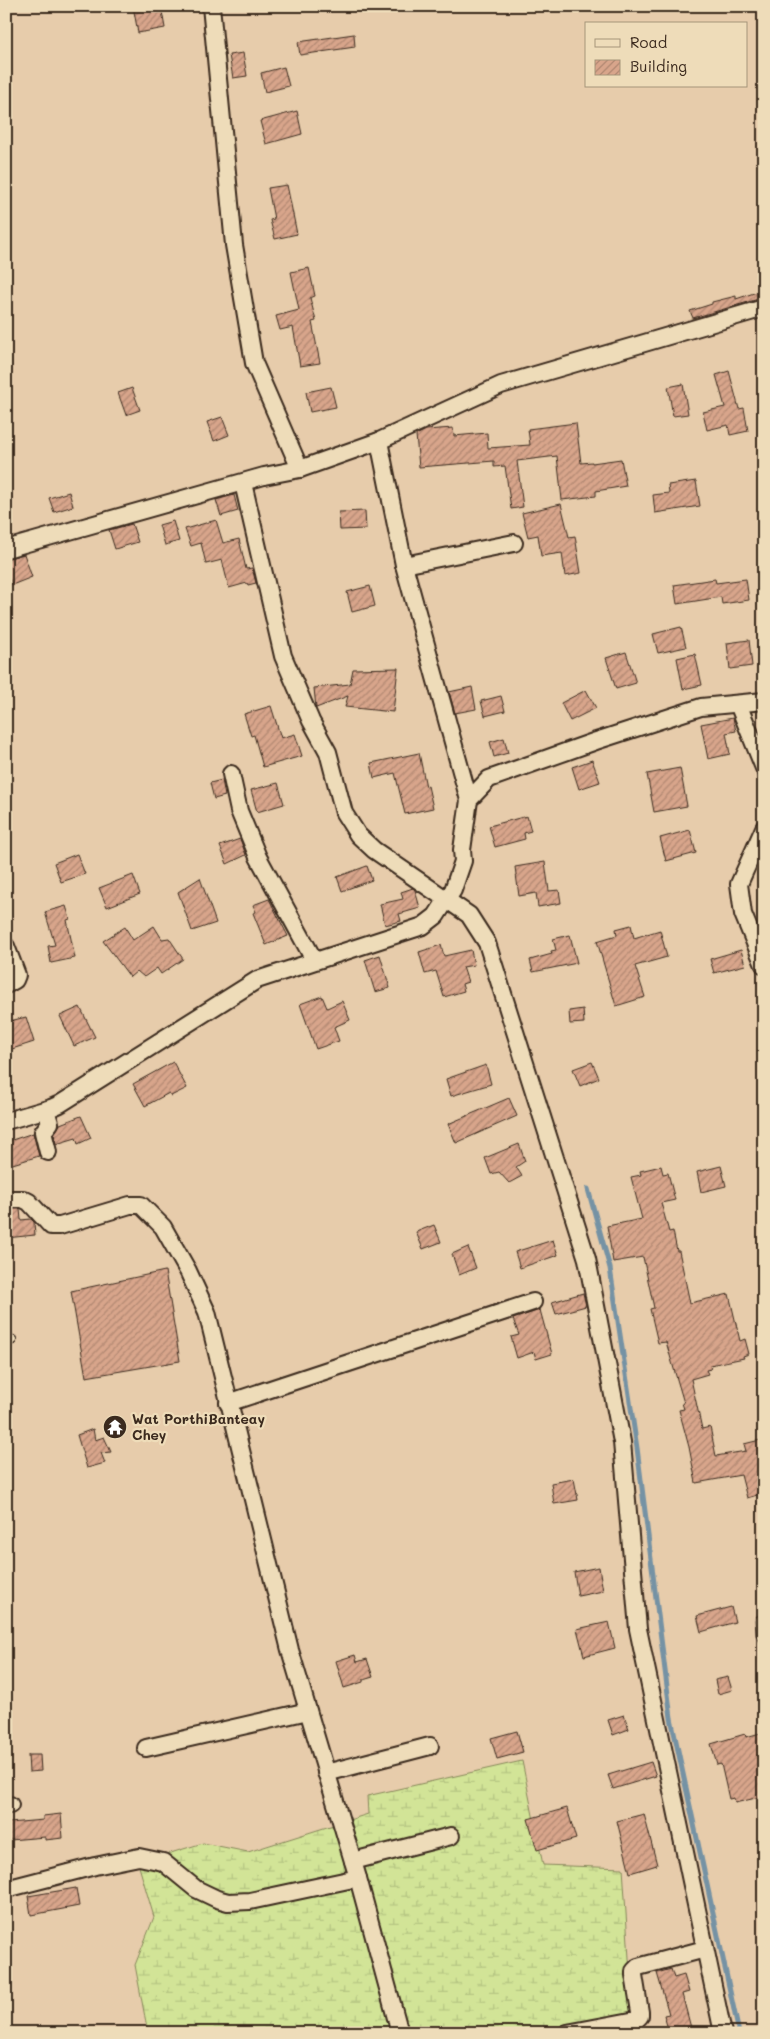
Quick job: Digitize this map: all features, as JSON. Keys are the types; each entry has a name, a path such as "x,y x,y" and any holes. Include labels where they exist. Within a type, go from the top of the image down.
{"street":[{"path":"211,6 234,245 251,343 256,369 283,432 293,467"},
{"path":"6,549 243,483 378,440 501,385 764,308"},
{"path":"6,1121 46,1110 60,1104 257,980 422,926 436,916 450,896 461,867 469,800 404,565 378,440"},
{"path":"243,483 283,656 311,721 328,752 344,813 358,835 374,850 428,886 450,896 469,915 487,943 588,1259 622,1442 638,1629 722,2033"},
{"path":"404,565 514,543"},
{"path":"469,800 490,778 596,741 701,708 764,701"},
{"path":"738,704 764,768"},
{"path":"231,774 239,811 258,857 314,960"},
{"path":"764,828 739,884 743,914 764,965"},
{"path":"6,946 17,975 15,980 6,986"},
{"path":"46,1110 50,1123 43,1132 48,1152"},
{"path":"6,1199 23,1199 29,1202 51,1226 68,1224 130,1205 141,1205 163,1227 188,1271 207,1312 290,1650 358,1878 400,2033"},
{"path":"228,1403 533,1302"},
{"path":"146,1748 308,1711"},
{"path":"326,1773 430,1746"},
{"path":"353,1861 451,1836"},
{"path":"6,1889 95,1866 139,1857 163,1862 196,1890 228,1902 250,1902 358,1878"},
{"path":"567,2033 636,2020 640,2016 640,2012 634,1971 638,1967 705,1949"}],"lane":[{"path":"760,1620 761,1634 764,1639"}],"green space":[{"path":"522,1761 543,1865 623,1868 634,2033 148,2033 135,1965 154,1917 138,1863 203,1843 248,1852 368,1814 367,1796"}],"building":[{"path":"133,6 161,6 165,28 138,33"},
{"path":"354,34 355,47 300,55 298,42"},
{"path":"243,53 247,76 233,78 229,55"},
{"path":"284,67 289,86 265,92 261,73"},
{"path":"297,111 302,134 266,144 260,121"},
{"path":"287,185 297,234 275,239 270,220 274,219 268,188"},
{"path":"309,268 315,296 310,298 316,321 312,322 320,363 300,366 293,327 280,330 276,316 299,310 291,272"},
{"path":"760,291 762,298 693,318 690,311 712,304 712,302 736,296 736,299"},
{"path":"729,371 739,409 744,408 748,431 730,435 728,425 707,430 703,412 725,407 716,375"},
{"path":"683,384 688,414 673,416 668,387"},
{"path":"331,387 336,407 310,412 306,392"},
{"path":"132,388 140,410 126,415 118,393"},
{"path":"222,417 229,435 214,441 207,422"},
{"path":"576,423 581,463 621,459 626,486 596,491 596,496 562,500 557,456 517,461 523,507 511,509 505,466 494,467 494,461 419,467 416,435 426,430 453,428 454,436 487,433 488,448 530,445 528,429"},
{"path":"696,481 700,506 655,513 653,495 669,493 668,485"},
{"path":"69,492 73,506 54,512 49,498"},
{"path":"234,495 238,511 221,516 216,500"},
{"path":"561,504 569,537 575,536 581,573 565,576 562,553 541,556 538,535 528,537 522,513"},
{"path":"365,511 366,529 340,530 339,512"},
{"path":"216,520 223,543 239,539 246,569 252,568 256,583 248,585 247,583 229,588 222,560 206,564 201,543 191,546 185,529"},
{"path":"173,521 179,541 165,545 159,525"},
{"path":"132,524 138,542 115,549 109,530"},
{"path":"24,554 32,577 12,585 6,570 6,559"},
{"path":"715,579 716,583 746,579 749,600 722,604 721,597 677,604 674,585"},
{"path":"370,586 375,606 352,612 347,592"},
{"path":"681,627 686,647 658,653 653,634"},
{"path":"749,640 752,666 730,669 727,643"},
{"path":"626,652 636,683 616,689 606,658"},
{"path":"695,654 702,685 683,689 677,658"},
{"path":"398,668 393,712 345,707 348,696 316,708 314,688 350,684 353,669"},
{"path":"472,687 476,709 455,713 449,692"},
{"path":"586,690 596,708 570,721 561,703"},
{"path":"501,696 505,711 485,716 481,701"},
{"path":"271,706 281,738 295,734 302,756 263,767 254,735 251,736 244,714"},
{"path":"733,718 736,731 726,733 730,754 708,759 701,724"},
{"path":"504,738 508,753 494,757 490,742"},
{"path":"419,753 426,787 428,786 433,808 405,814 395,773 374,778 371,763"},
{"path":"592,760 600,782 579,789 572,767"},
{"path":"680,768 687,806 654,812 647,774"},
{"path":"222,780 225,796 214,799 210,783"},
{"path":"278,783 284,804 257,812 251,790"},
{"path":"527,816 531,831 524,833 525,839 495,847 489,826"},
{"path":"690,830 696,853 666,861 660,838"},
{"path":"240,839 246,855 227,864 220,846"},
{"path":"77,854 85,874 61,882 54,863"},
{"path":"545,862 549,891 559,890 561,903 538,907 536,893 519,896 515,867"},
{"path":"367,866 372,880 342,891 337,877"},
{"path":"133,875 140,894 107,907 99,888"},
{"path":"200,878 216,923 192,931 178,892"},
{"path":"413,888 420,908 399,914 401,921 385,925 380,904 403,899 401,892"},
{"path":"269,899 288,936 266,945 253,913 256,912 253,905"},
{"path":"66,906 70,919 67,920 75,958 51,963 48,946 55,945 45,912"},
{"path":"631,925 634,938 660,930 667,957 635,966 645,997 616,1006 597,941 617,935 616,929"},
{"path":"154,926 162,939 169,938 183,959 161,974 157,968 144,977 137,971 130,977 103,941 125,927 133,940"},
{"path":"570,935 577,963 533,972 530,960 552,954 551,951 556,950 553,939"},
{"path":"441,945 444,956 471,950 474,965 463,967 468,982 462,984 464,991 444,997 436,971 425,974 419,952"},
{"path":"741,950 745,965 714,973 710,959"},
{"path":"380,955 390,988 375,992 365,960"},
{"path":"322,996 327,1008 342,1001 350,1020 334,1027 339,1041 316,1049 300,1004"},
{"path":"80,1007 95,1037 74,1046 60,1016"},
{"path":"583,1009 584,1023 570,1024 569,1011"},
{"path":"26,1017 34,1042 12,1049 6,1030 6,1022"},
{"path":"173,1062 187,1088 171,1096 169,1093 145,1106 133,1084"},
{"path":"592,1062 599,1078 580,1086 573,1069"},
{"path":"486,1065 491,1084 451,1096 446,1079"},
{"path":"509,1098 517,1116 456,1143 448,1124"},
{"path":"81,1116 91,1138 78,1144 76,1138 56,1144 54,1134 60,1124"},
{"path":"33,1133 39,1156 6,1166 6,1142"},
{"path":"519,1144 525,1161 516,1167 522,1176 509,1183 499,1172 491,1174 485,1158"},
{"path":"661,1166 663,1174 668,1173 675,1200 661,1203 669,1232 673,1231 677,1251 679,1251 690,1303 729,1294 740,1341 745,1339 749,1354 743,1356 744,1358 710,1365 711,1369 706,1370 708,1374 691,1379 702,1429 710,1427 716,1456 746,1451 744,1444 764,1439 764,1493 747,1498 741,1475 696,1483 679,1410 684,1409 682,1403 684,1403 666,1342 658,1343 650,1309 654,1308 643,1257 613,1262 607,1226 642,1219 631,1177 641,1175 640,1171"},
{"path":"721,1166 726,1186 701,1192 697,1172"},
{"path":"6,1209 20,1209 21,1220 31,1219 34,1222 35,1235 6,1238"},
{"path":"434,1225 441,1242 423,1249 416,1232"},
{"path":"553,1240 558,1255 520,1268 515,1252"},
{"path":"468,1247 476,1268 459,1275 452,1254"},
{"path":"165,1271 180,1361 86,1377 71,1291"},
{"path":"583,1293 586,1306 556,1314 552,1302"},
{"path":"540,1310 552,1354 536,1359 534,1352 517,1358 511,1337 519,1335 513,1319"},
{"path":"93,1429 95,1440 104,1437 111,1452 101,1453 105,1463 87,1468 77,1435"},
{"path":"574,1479 578,1500 554,1504 551,1483"},
{"path":"599,1567 603,1591 578,1596 574,1572"},
{"path":"731,1607 735,1622 701,1632 697,1616"},
{"path":"609,1622 615,1648 584,1656 577,1629"},
{"path":"355,1655 357,1662 367,1659 373,1677 344,1688 336,1661"},
{"path":"728,1677 732,1690 718,1694 715,1680"},
{"path":"624,1715 629,1729 613,1735 608,1720"},
{"path":"517,1731 523,1752 497,1759 491,1738"},
{"path":"764,1732 764,1796 735,1803 734,1798 729,1799 721,1764 717,1765 711,1744 745,1734 746,1737"},
{"path":"28,1755 40,1755 41,1771 29,1772"},
{"path":"651,1762 656,1776 613,1789 608,1775"},
{"path":"567,1808 576,1839 537,1850 528,1819"},
{"path":"61,1814 63,1838 45,1840 45,1837 10,1840 9,1823 43,1820 43,1816"},
{"path":"644,1814 657,1865 630,1873 617,1821"},
{"path":"76,1888 79,1906 31,1915 28,1896"},
{"path":"671,1969 674,1978 684,1975 689,1992 682,1994 691,2028 669,2033 664,2015 669,2014 657,1973"}],"waterway":[{"path":"588,1189 610,1268 637,1448 671,1718 739,2033"}],"place":[{"name":"Wat PorthiBanteay Chey","path":"115,1427"}]}
